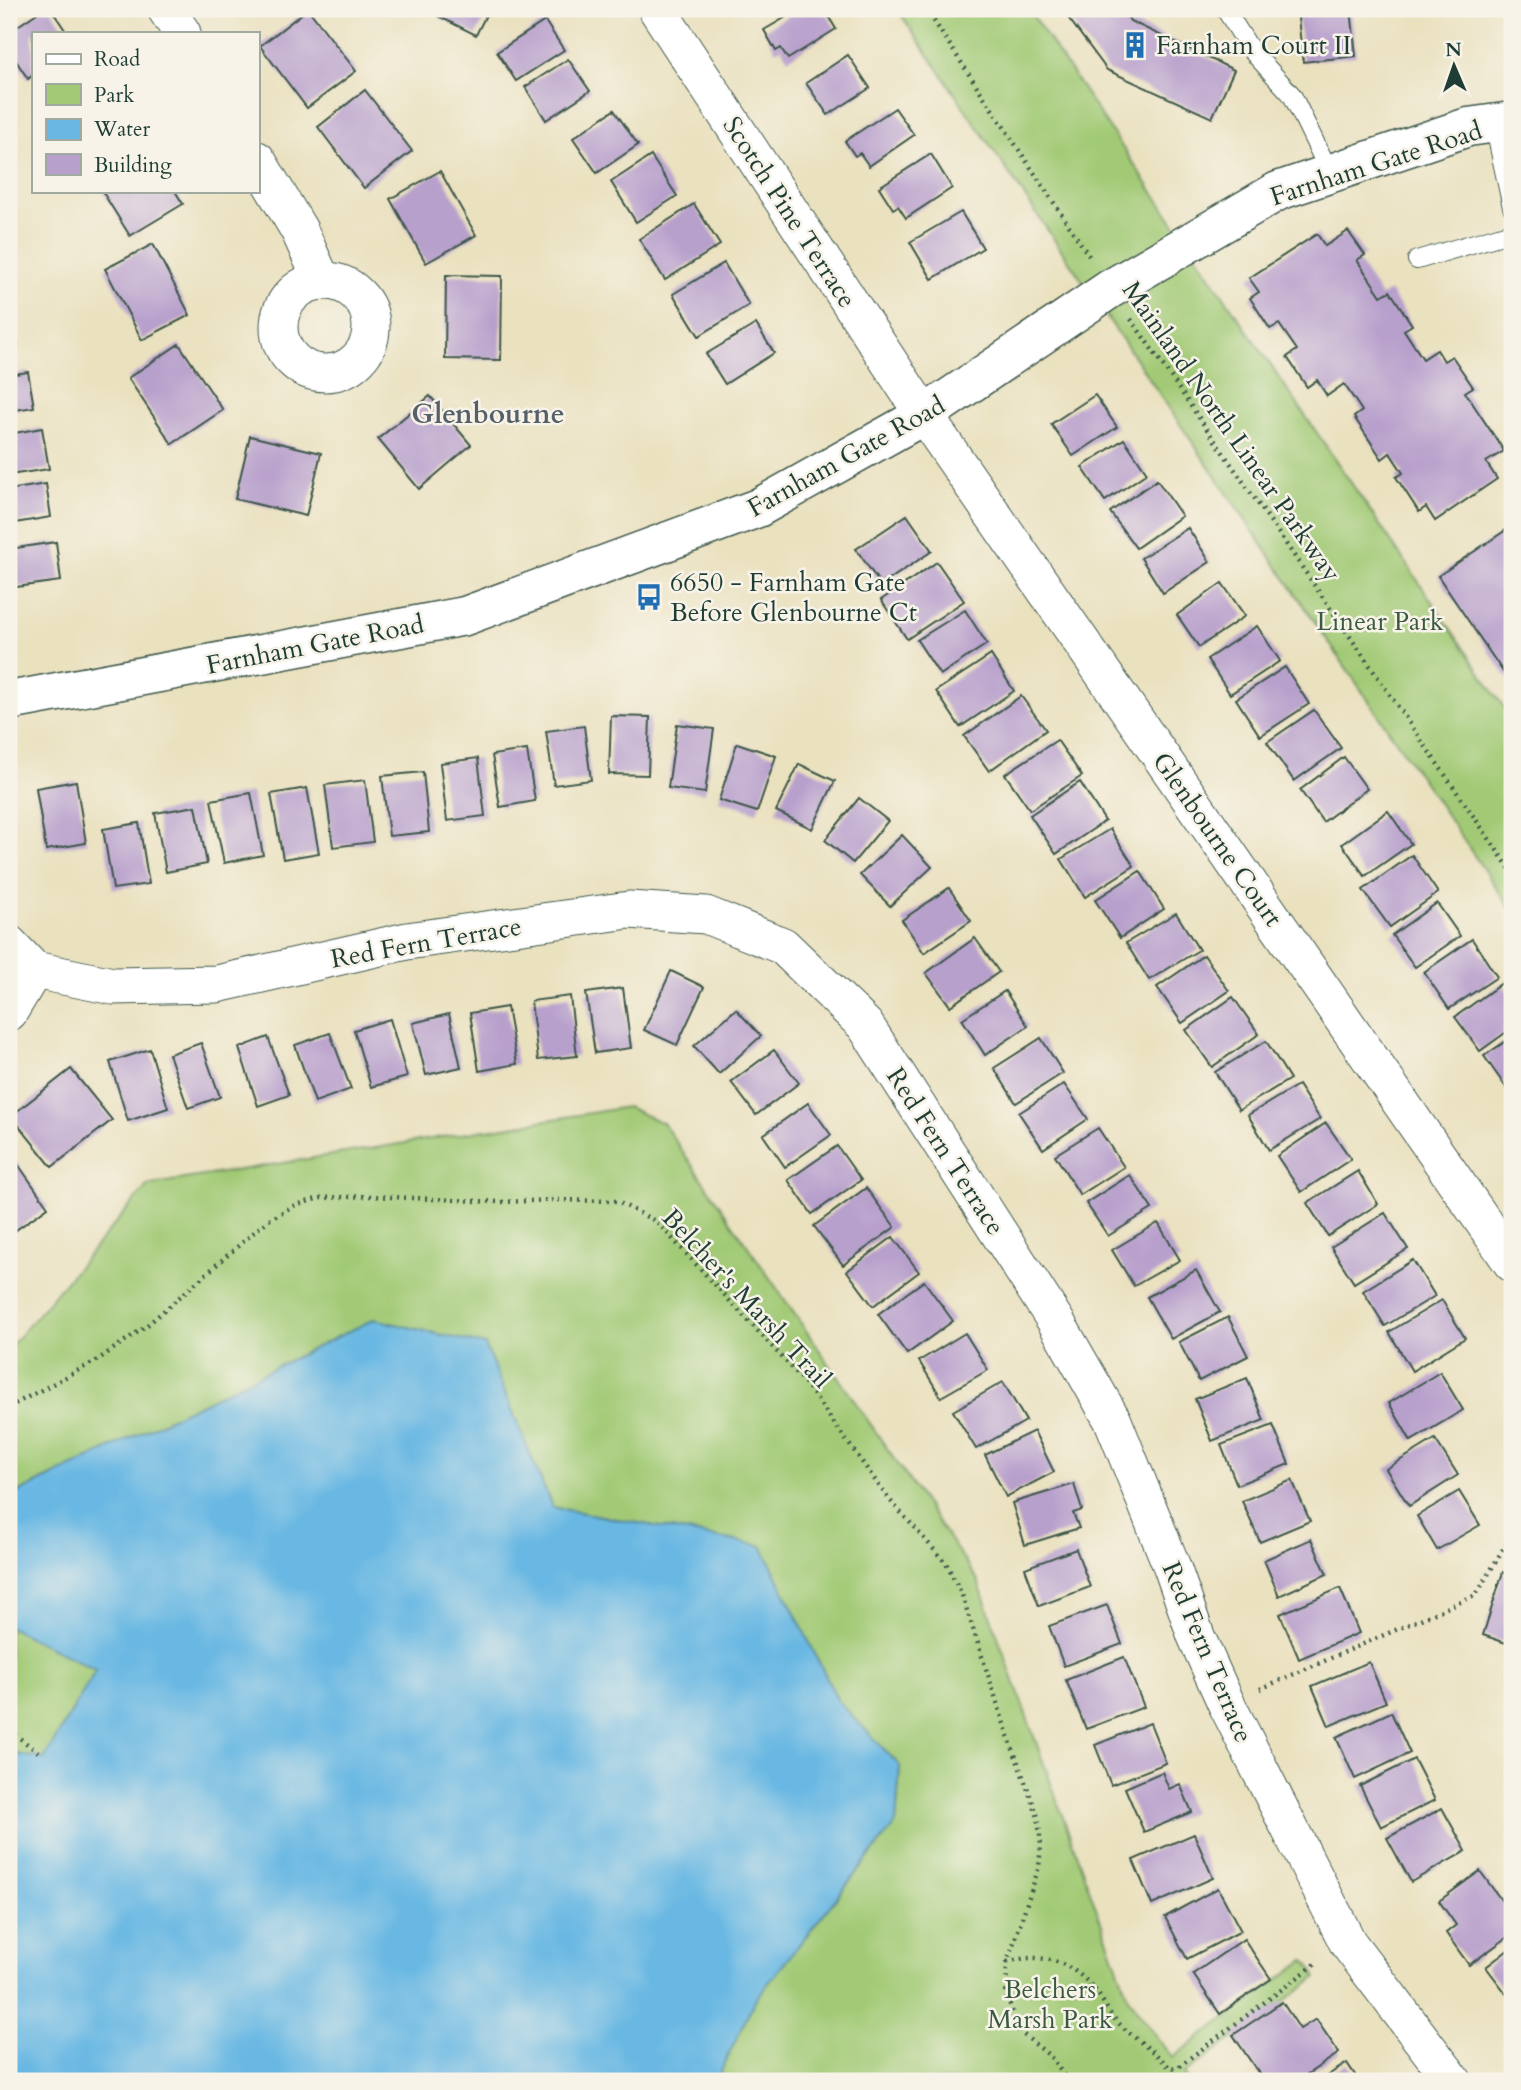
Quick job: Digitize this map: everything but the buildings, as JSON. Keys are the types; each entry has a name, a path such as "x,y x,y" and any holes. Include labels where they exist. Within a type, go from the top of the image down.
{"street":[{"name":"Scotch Pine Terrace","path":"657,9 924,415"},
{"name":"Farnham Gate Road","path":"9,701 465,617 758,508 924,415 1110,289 1278,191 1468,127 1503,123"},
{"path":"259,163 299,230 322,281"},
{"name":"Glenbourne Court","path":"924,415 1512,1263"},
{"name":"Red Fern Terrace","path":"34,970 113,986 217,984 407,941 629,910 706,915 783,946 865,1025 1055,1320 1113,1421 1196,1636 1226,1703 1348,1943 1453,2081"},
{"path":"9,944 34,970 9,1012"}],"lane":[{"path":"1225,9 1251,50 1292,95 1330,173"},
{"path":"1503,123 1512,207"},
{"path":"1417,260 1512,232"}],"path":[{"name":"Mainland North Linear Parkway","path":"926,9 1110,289 1512,872"},
{"name":"Belcher's Marsh Trail","path":"9,1407 106,1354 145,1327 267,1221 293,1206 320,1198 370,1196 499,1202 616,1201 657,1222 803,1380 888,1498 946,1563 962,1595 1007,1733 1038,1817 1041,1845 1039,1867 1007,1962 1006,1994 1020,2032 1050,2056 1068,2081"},
{"path":"1288,1676 1476,1595 1512,1534"},
{"path":"9,1730 38,1752"},
{"path":"1007,1962 1027,1956 1048,1959 1078,1971 1114,2018 1170,2068 1178,2067 1348,1943"}],"green space":[{"name":"Linear Park","path":"897,9 1028,9 1512,719 1512,911"},
{"name":"Belchers Marsh Park","path":"627,1107 663,1123 977,1579 1129,1999 1172,2058 1305,1960 1317,1977 1184,2074 1189,2081 716,2081 755,2000 896,1823 900,1766 838,1701 762,1546 552,1507 485,1345 374,1319 9,1497 9,1348 148,1185"},
{"path":"9,1627 96,1670 44,1759 9,1753"}],"water":[{"path":"374,1319 485,1345 552,1507 762,1546 838,1701 900,1766 896,1823 755,2000 716,2081 9,2081 9,1753 44,1759 96,1670 9,1627 9,1497"}],"place":[{"name":"Farnham Court II","path":"1135,45"},
{"name":"6650 - Farnham Gate Before Glenbourne Ct","path":"649,597"}],"district":[{"name":"Glenbourne","path":"488,413"}]}
